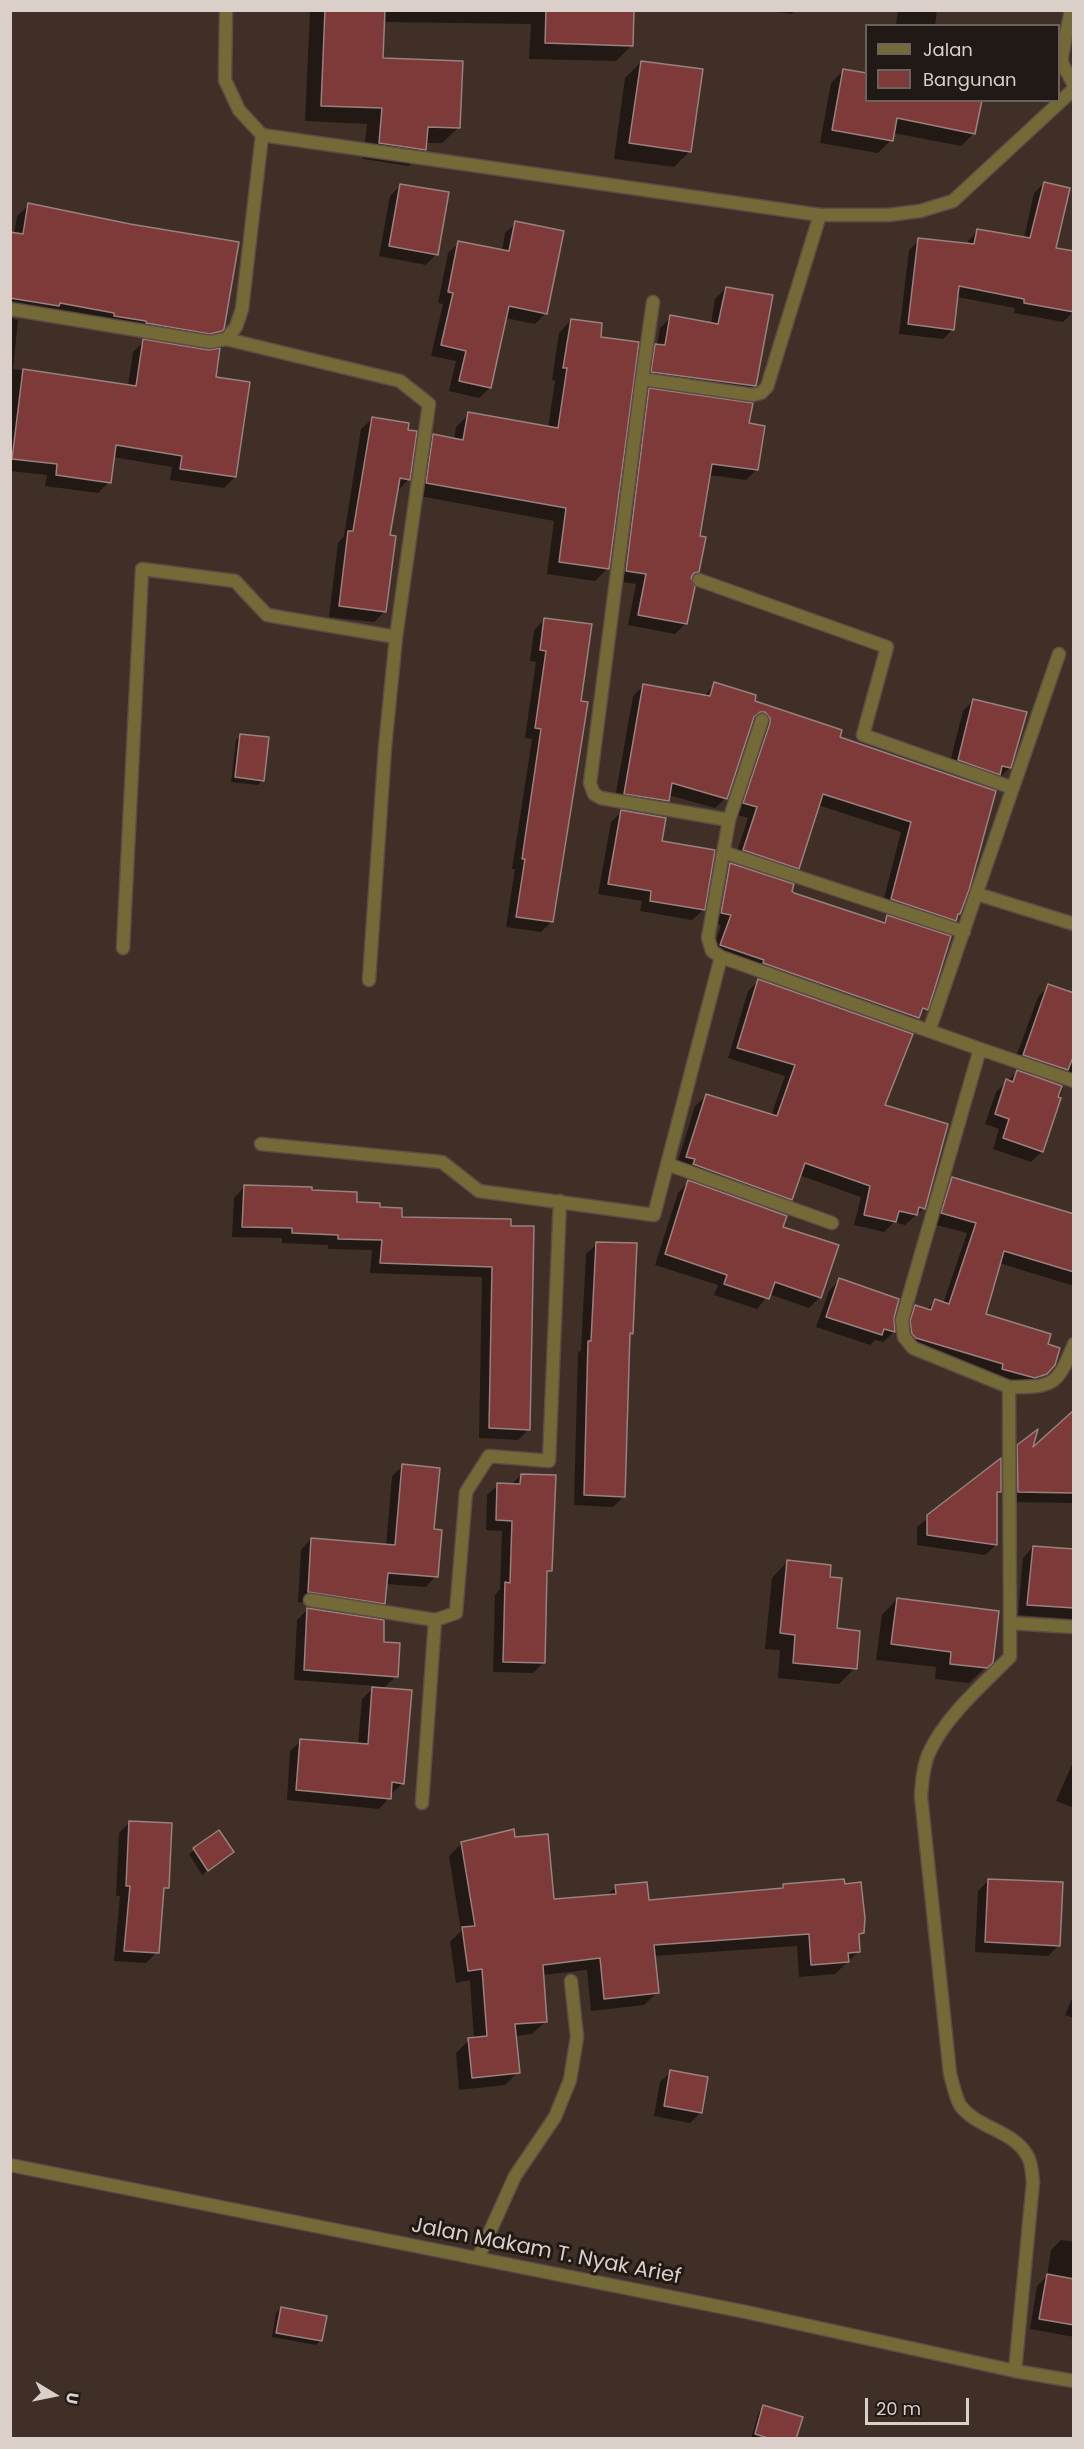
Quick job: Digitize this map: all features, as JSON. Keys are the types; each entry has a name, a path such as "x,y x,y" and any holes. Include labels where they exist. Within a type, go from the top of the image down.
{"street":[{"path":"226,10 225,80 239,110 262,135 820,216 888,215 920,211 953,201 1058,102"},
{"path":"1060,100 1074,87 1062,63 1071,10"},
{"path":"226,339 236,327 242,309 262,135"},
{"path":"642,379 753,395 761,393 767,387 820,216"},
{"path":"653,302 590,783 594,794 601,798 729,820"},
{"path":"10,309 210,342 226,339 400,381 429,404 396,637 385,747 369,980"},
{"path":"123,948 142,569 235,581 267,615 396,637"},
{"path":"699,580 887,647 863,735 1013,788"},
{"path":"929,1031 1059,654"},
{"path":"762,720 729,820 708,938 712,951 720,957 1074,1082"},
{"path":"723,852 964,932"},
{"path":"976,894 1074,924"},
{"path":"261,1144 442,1162 479,1191 654,1215 720,957"},
{"path":"980,1049 902,1320 904,1337 913,1348 1009,1387 1039,1387 1053,1382 1063,1371 1074,1344"},
{"path":"667,1164 832,1223"},
{"path":"310,1600 435,1620 456,1613 466,1492 489,1456 549,1461 560,1202"},
{"path":"1009,1387 1010,1657 974,1692 938,1736 928,1755 922,1775 921,1796 950,2074 954,2091 960,2104 971,2116 1017,2144 1027,2154 1031,2166 1033,2182 1015,2371"},
{"path":"422,1803 435,1620"},
{"path":"1010,1623 1074,1627"},
{"path":"478,2258 516,2176 555,2117 570,2080 577,2037 571,1981"},
{"name":"Jalan Makam T. Nyak Arief","path":"10,2165 746,2312 1015,2371 1074,2381"}],"building":[{"path":"325,10 385,10 383,58 463,61 460,128 428,127 426,150 379,143 382,108 321,106"},
{"path":"546,10 634,10 633,46 545,43"},
{"path":"641,61 703,69 691,152 629,143"},
{"path":"843,69 865,73 865,102 982,102 975,134 897,118 893,141 832,130"},
{"path":"1044,182 1070,188 1056,248 1074,251 1074,312 1024,303 1024,299 959,286 954,330 908,324 918,238 974,244 977,229 1030,238"},
{"path":"400,184 449,192 438,255 389,246"},
{"path":"28,203 130,224 239,242 224,329 210,334 146,323 146,321 114,316 114,313 60,303 59,306 10,298 10,232 23,234"},
{"path":"515,221 564,231 547,314 509,306 491,388 459,381 466,351 441,345 453,293 448,292 458,241 509,251"},
{"path":"726,287 773,295 756,386 651,372 655,344 665,345 670,315 718,324"},
{"path":"571,319 602,323 601,337 639,342 609,569 559,562 566,508 426,483 433,434 463,440 468,412 558,428 567,368 563,368"},
{"path":"143,339 209,350 220,348 216,377 250,382 236,477 180,469 182,456 116,445 111,483 56,475 57,464 12,459 23,369 136,386"},
{"path":"649,388 753,403 749,423 765,426 758,470 712,464 700,536 706,537 699,572 694,573 691,578 695,587 687,624 638,615 646,574 626,571"},
{"path":"372,417 409,423 408,430 417,431 410,480 400,478 390,535 396,536 386,612 339,606 348,531 353,531"},
{"path":"544,618 592,624 581,701 588,702 553,922 516,917 541,729 535,728 546,651 540,650"},
{"path":"714,682 756,695 755,701 842,730 840,737 996,791 969,890 956,921 891,899 911,822 823,794 799,869 743,850 757,807 743,803 770,723 770,718 765,712 760,712 754,717 727,799 672,783 669,801 624,794 643,684 710,696"},
{"path":"973,699 1027,712 1011,768 1002,766 1000,775 958,760"},
{"path":"240,734 269,737 264,781 235,777"},
{"path":"621,810 666,818 662,841 715,850 705,910 650,901 651,891 608,884"},
{"path":"730,863 794,884 792,891 794,893 885,923 887,915 951,936 928,1010 923,1008 919,1018 763,963 764,960 720,945 731,915 721,913"},
{"path":"758,979 913,1034 885,1105 948,1124 925,1209 919,1207 917,1215 899,1211 896,1222 864,1215 870,1186 805,1163 792,1200 693,1164 695,1159 686,1157 706,1094 777,1116 795,1065 737,1048"},
{"path":"1048,984 1074,993 1074,1055 1068,1070 1023,1055"},
{"path":"1017,1070 1062,1086 1058,1097 1061,1098 1043,1152 1003,1138 1009,1119 995,1114 1006,1079 1013,1082"},
{"path":"952,1177 1074,1214 1074,1272 1004,1251 986,1314 1051,1334 1048,1344 1060,1348 1055,1365 1047,1374 1035,1378 1002,1369 1003,1364 916,1338 912,1334 910,1321 915,1305 931,1310 935,1299 949,1304 976,1223 941,1213"},
{"path":"688,1180 787,1216 783,1227 839,1245 821,1298 775,1282 769,1299 724,1284 727,1275 665,1254"},
{"path":"244,1185 312,1187 312,1190 357,1192 357,1202 380,1203 380,1207 402,1208 402,1217 511,1219 511,1226 534,1226 530,1430 489,1428 492,1267 380,1263 382,1240 338,1239 338,1235 292,1233 292,1228 242,1227"},
{"path":"596,1242 637,1243 633,1334 630,1333 625,1497 584,1495 588,1341 591,1341"},
{"path":"839,1278 899,1299 894,1318 895,1332 884,1329 882,1335 826,1317"},
{"path":"1074,1410 1074,1493 1018,1492 1017,1445 1038,1429 1033,1447"},
{"path":"1001,1458 1001,1492 997,1492 997,1545 927,1535 927,1515"},
{"path":"402,1464 440,1468 434,1529 442,1530 438,1577 388,1573 385,1604 308,1592 311,1538 395,1545"},
{"path":"521,1474 556,1475 552,1571 547,1571 545,1663 503,1662 505,1582 510,1583 512,1521 496,1520 497,1483 520,1484"},
{"path":"1033,1546 1074,1549 1074,1608 1027,1605"},
{"path":"787,1560 831,1565 830,1577 842,1578 837,1628 860,1631 857,1669 793,1663 795,1635 780,1633"},
{"path":"897,1598 999,1611 993,1663 987,1668 950,1664 951,1652 891,1644"},
{"path":"307,1608 384,1620 384,1642 400,1643 398,1677 304,1670"},
{"path":"372,1687 412,1690 404,1784 392,1782 391,1799 296,1790 300,1739 368,1744"},
{"path":"129,1821 172,1823 169,1888 164,1888 159,1953 124,1951 130,1886 126,1886"},
{"path":"514,1829 515,1837 548,1834 554,1899 616,1894 615,1885 647,1882 649,1900 783,1888 783,1884 844,1879 845,1884 861,1882 865,1918 864,1933 859,1934 860,1952 848,1953 849,1962 811,1965 809,1934 654,1945 659,1993 604,1999 600,1958 543,1965 547,2022 515,2024 520,2073 472,2078 468,2038 487,2036 482,1969 468,1971 462,1927 475,1926 461,1842"},
{"path":"219,1830 234,1852 208,1871 193,1848"},
{"path":"988,1879 1063,1882 1060,1946 985,1942"},
{"path":"670,2070 708,2077 702,2113 664,2106"},
{"path":"1047,2274 1074,2279 1074,2325 1039,2319"},
{"path":"281,2307 327,2316 322,2341 276,2333"},
{"path":"763,2405 803,2417 796,2439 771,2439 755,2434"}]}
